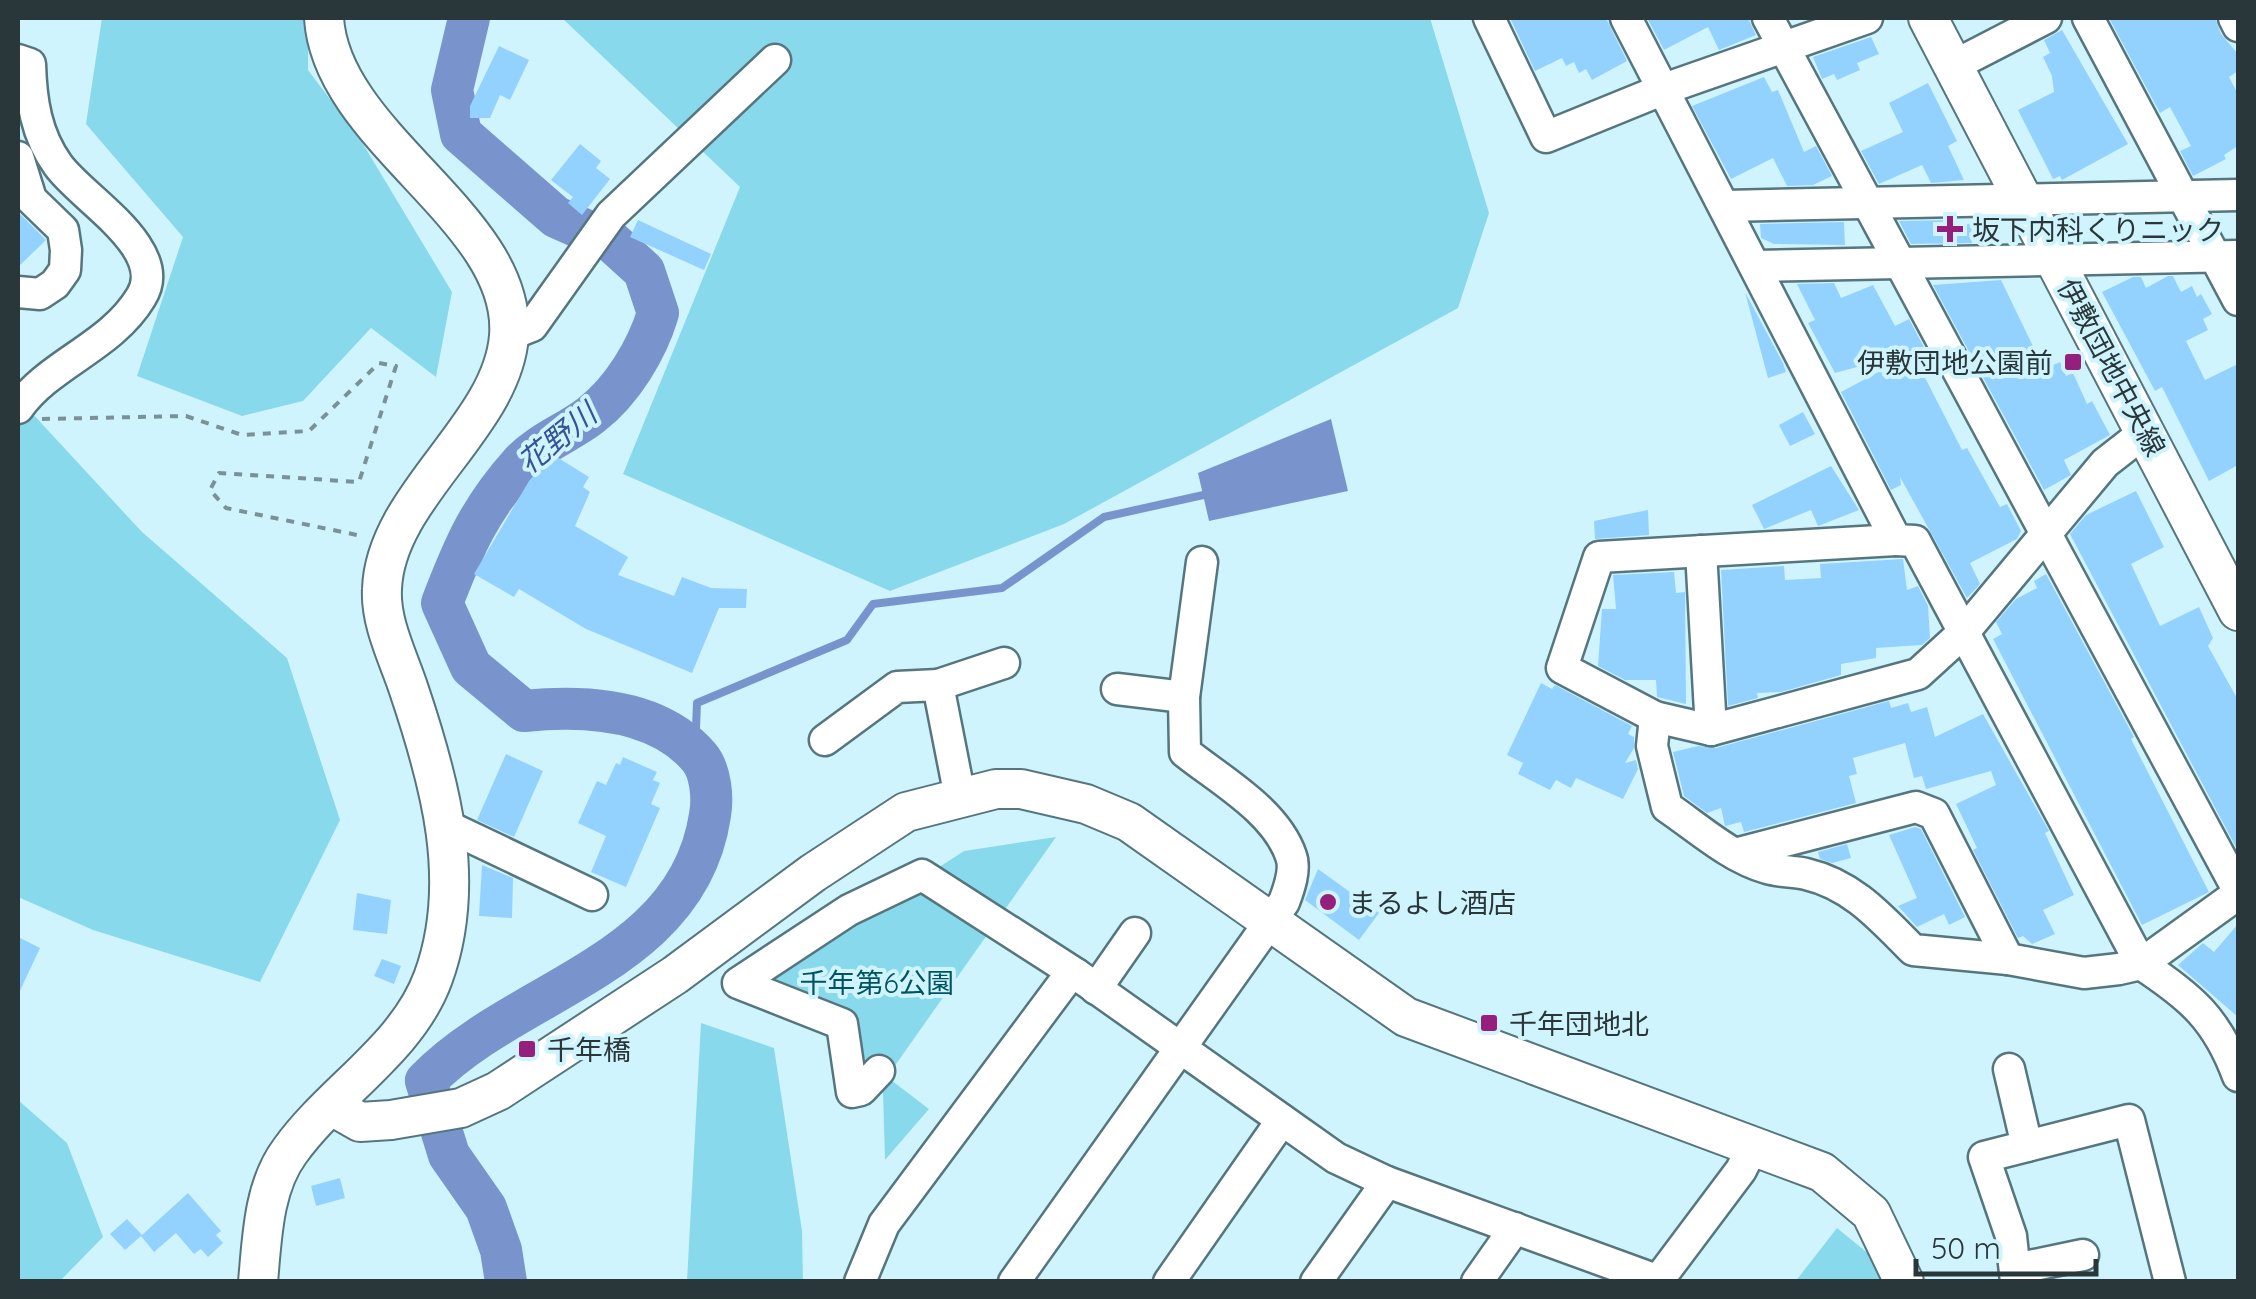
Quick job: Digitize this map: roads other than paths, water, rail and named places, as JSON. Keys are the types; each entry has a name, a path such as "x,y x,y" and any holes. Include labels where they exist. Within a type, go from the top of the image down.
{"street":[{"path":"258,1282 269,1199 287,1154 420,1006 434,978 449,899 446,825 428,747 384,616 384,568 394,542 484,402 502,367 510,335 498,274 357,101 336,70 324,18"},
{"path":"1490,18 1546,137 1664,88 1867,18"},
{"path":"1626,18 1896,540"},
{"path":"1654,717 1652,746 1667,807 1735,854 1768,868 1807,874 1841,886 1866,902 1913,950 2008,958 2084,974 2141,964 2238,892 1768,18"},
{"name":"伊敷団地中央線","path":"1928,18 2238,611"},
{"path":"1953,66 2046,18"},
{"path":"2088,18 2182,196 2226,256 2238,300"},
{"path":"2234,18 2238,26"},
{"path":"18,60 30,64 34,115 58,166 130,237 148,277 144,294 111,334 30,391 26,414"},
{"path":"510,335 532,326 611,216 775,60"},
{"path":"18,156 31,199 63,230 66,250 65,270 55,284 40,294 18,292"},
{"path":"1725,206 2023,196 2238,194"},
{"path":"1757,266 2226,256"},
{"path":"2146,431 2105,463 1964,632 1918,674 1711,730 1654,717 1562,668 1600,557 1915,541 1964,632 2141,964 2199,1005 2227,1046 2238,1076"},
{"path":"1700,551 1711,730"},
{"path":"1014,1282 1284,902 1292,859 1258,810 1185,752 1184,697 1202,562"},
{"path":"825,740 897,687 938,685 1004,663"},
{"path":"938,685 960,797"},
{"path":"1117,688 1184,697"},
{"path":"332,1106 360,1122 462,1108 498,1091 675,975 812,873 906,812 960,797 1021,789 1086,804 1129,822 1406,1017 1822,1172 1852,1193 1871,1213 1904,1282"},
{"path":"1735,854 1916,807 1934,814 2008,958"},
{"path":"446,825 592,895"},
{"path":"878,1071 861,1090 852,1092 842,1024 738,983 850,910 922,875 1086,982 1336,1158 1387,1182 1659,1281 1741,1170 1754,1144"},
{"path":"860,1282 884,1224 1065,981 1086,982 1135,933"},
{"path":"2010,1070 2027,1146"},
{"path":"1169,1282 1282,1120"},
{"path":"2082,1255 2016,1275 2011,1236 1984,1157 2128,1120 2170,1282"},
{"path":"1316,1282 1387,1182"},
{"path":"1477,1282 1515,1228"}],"waterway":[{"name":"花野川","path":"469,18 452,90 461,134 556,217 612,242 644,271 658,313 640,355 613,394 591,415 529,455 494,497 466,546 442,603 471,667 524,711 595,710 641,719 662,728 699,757 709,777 711,801 695,866 669,907 634,941 463,1049 426,1081 449,1155 486,1208 501,1250 506,1282"},
{"path":"695,752 697,703 847,640 873,604 1002,588 1104,517 1208,494"}],"place":[{"name":"坂下内科くりニック","path":"1950,229"},
{"name":"伊敷団地公園前","path":"2073,362"},
{"name":"まるよし酒店","path":"1328,902"},
{"name":"千年団地北","path":"1489,1023"},
{"name":"千年橋","path":"527,1049"}],"park label":[{"name":"千年第6公園","path":"877,982"}]}
